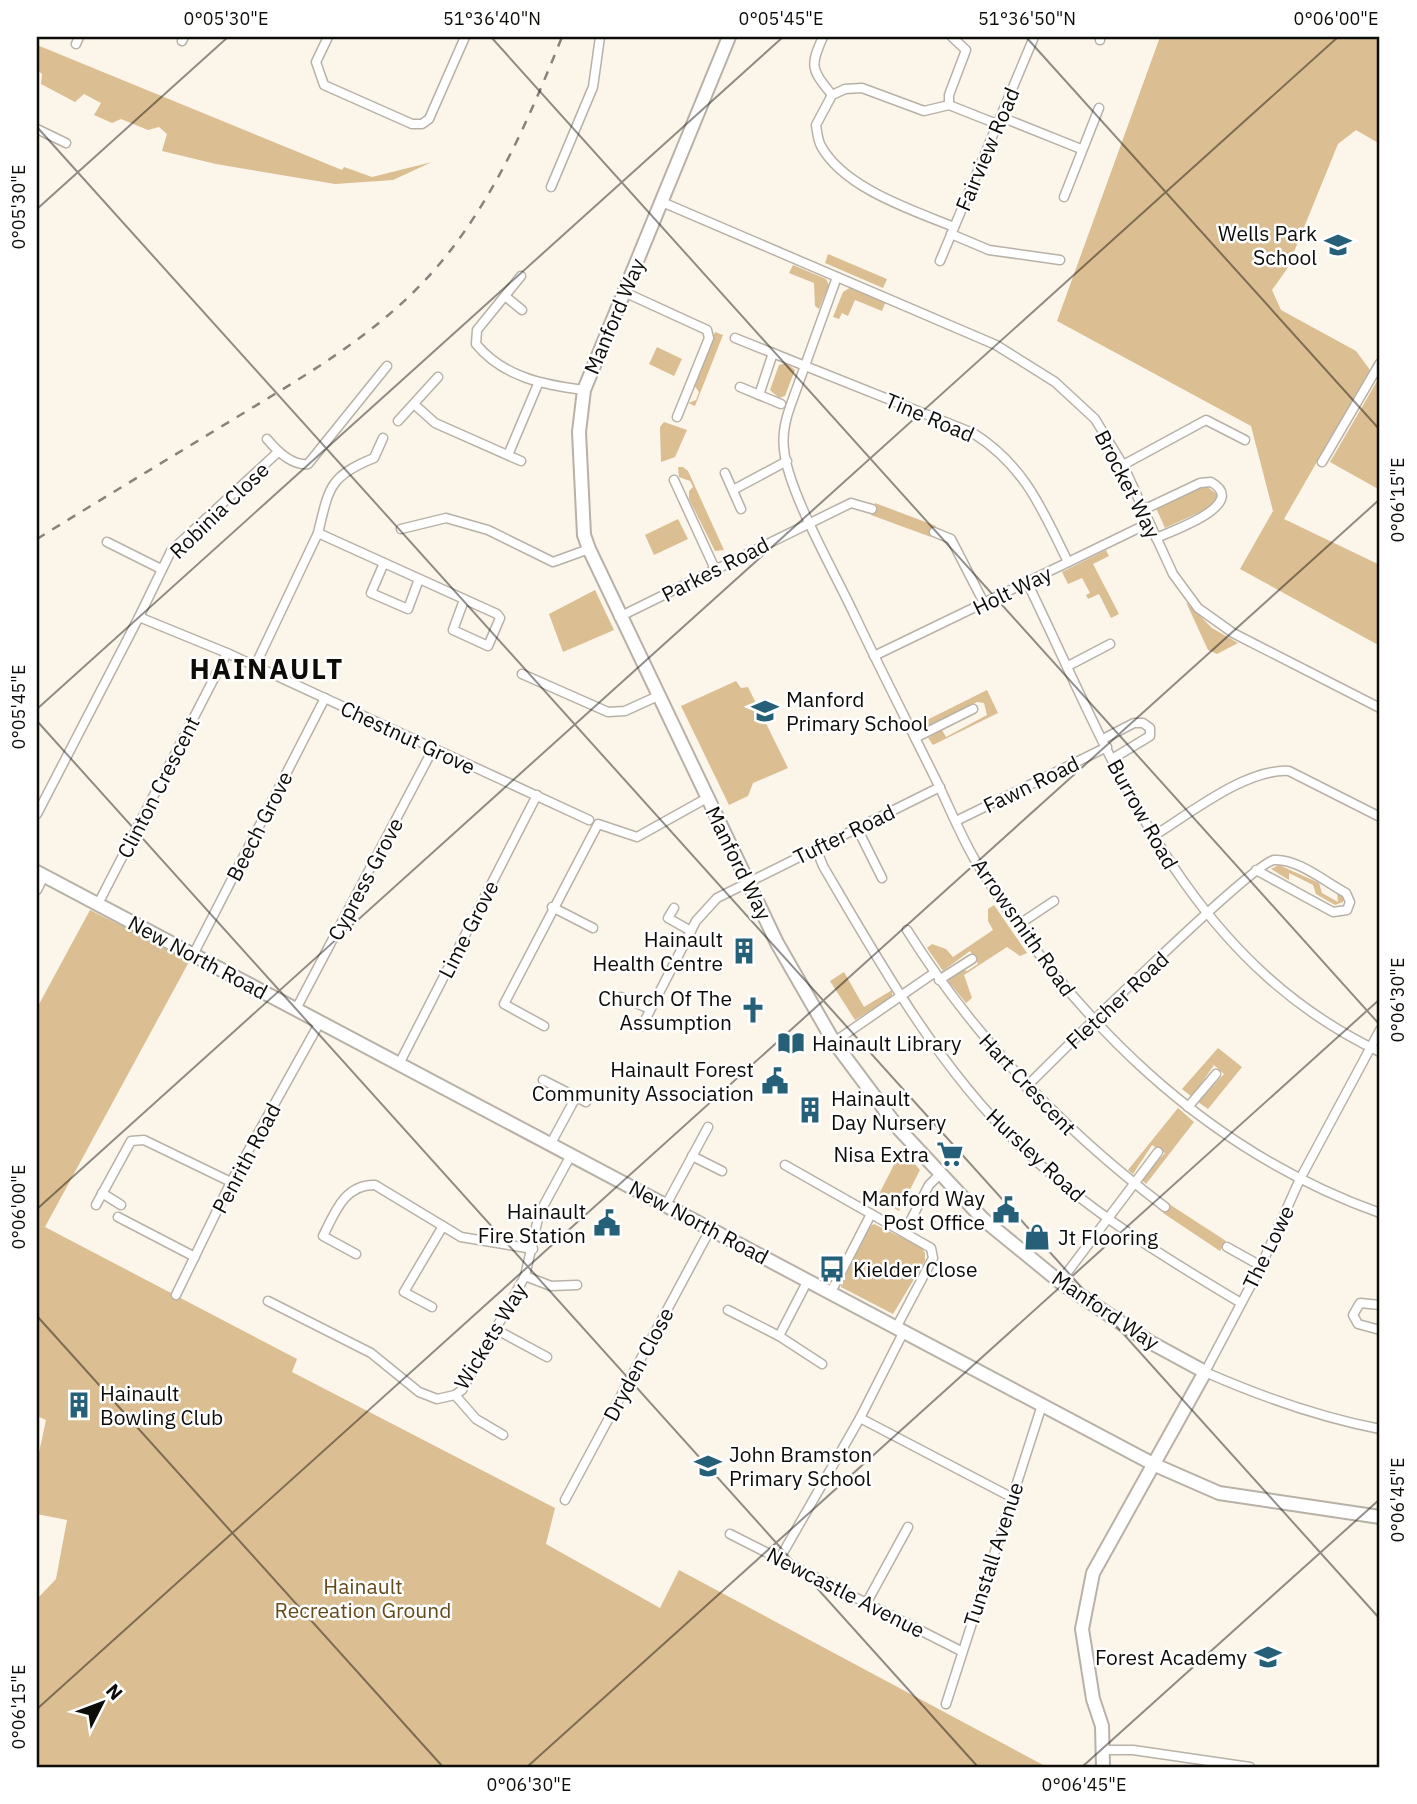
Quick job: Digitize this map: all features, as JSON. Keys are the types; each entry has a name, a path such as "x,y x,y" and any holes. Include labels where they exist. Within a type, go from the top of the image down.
{"street":[{"path":"328,37 316,62 324,85 412,124 422,124 429,118 465,37"},
{"path":"551,187 593,87 600,37"},
{"name":"Manford Way","path":"729,37 584,390 579,432 584,535 620,617 777,943 834,1042 899,1129 939,1175 984,1219 1060,1282 1148,1340 1205,1372 1264,1398 1330,1419 1380,1429"},
{"path":"823,37 813,58 814,72 832,95"},
{"path":"949,105 949,95 966,50 952,37"},
{"name":"Fairview Road","path":"940,261 1034,37"},
{"path":"1060,260 989,250 890,201 848,176 820,146 816,125 832,95 845,89 862,88 924,111 949,105 1081,149"},
{"path":"1064,197 1099,108"},
{"path":"37,130 66,144"},
{"name":"Brocket Way","path":"662,202 996,345 1055,382 1095,419 1123,465 1174,574 1198,608 1233,634 1380,708"},
{"path":"521,276 477,330 476,344 488,358 538,384 584,390"},
{"name":"Arrowsmith Road","path":"837,277 784,427 783,451 810,521 974,858 1018,925 1093,1021 1137,1066 1248,1150 1300,1179 1380,1213"},
{"path":"624,292 703,326 709,338 677,416"},
{"path":"505,296 522,310"},
{"name":"Tine Road","path":"735,338 973,433 999,450 1036,496 1068,562"},
{"path":"759,395 773,353"},
{"path":"1322,462 1380,363"},
{"name":"Robinia Close","path":"267,439 278,452 300,465 308,464 387,366"},
{"path":"398,421 438,377"},
{"path":"508,455 538,384"},
{"path":"740,387 781,404"},
{"path":"415,405 435,423 521,461"},
{"path":"1123,465 1206,420 1245,440"},
{"path":"255,666 318,533 329,492 345,469 374,458 383,438"},
{"name":"Robinia Close","path":"139,617 171,551 278,452"},
{"path":"733,490 787,461"},
{"path":"725,473 741,509"},
{"path":"674,480 715,569"},
{"path":"1143,510 1200,483 1211,482 1221,491 1221,503 1217,508 1156,538"},
{"path":"679,490 689,485"},
{"name":"Parkes Road","path":"620,617 851,503 872,509"},
{"path":"401,529 446,518 488,530 553,562 589,549"},
{"name":"Holt Way","path":"874,656 1149,523"},
{"path":"934,532 951,539 984,603"},
{"path":"318,533 464,600 500,618 488,646 453,630 464,600"},
{"name":"Robinia Close","path":"107,542 161,569"},
{"path":"384,563 371,593 408,609 419,579"},
{"name":"Burrow Road","path":"1027,582 1152,837 1208,914 1258,970 1294,1002 1380,1052"},
{"path":"37,814 139,617 227,653"},
{"path":"1068,666 1110,644"},
{"name":"Chestnut Grove","path":"227,653 589,820"},
{"name":"Clinton Crescent","path":"98,904 227,653"},
{"path":"522,674 608,712 625,711 658,696"},
{"name":"Beech Grove","path":"193,955 325,698"},
{"path":"915,738 973,709"},
{"name":"Fawn Road","path":"956,821 1105,743 1134,723 1143,723 1150,728 1150,736 1144,742 1112,759"},
{"name":"Cypress Grove","path":"296,1009 433,748"},
{"path":"1152,837 1251,778 1281,771 1289,771 1380,817"},
{"name":"Tufter Road","path":"642,1027 696,920 717,898 940,787"},
{"name":"Lime Grove","path":"399,1063 537,795"},
{"path":"544,1026 504,1004 552,907 598,824 637,837 707,798"},
{"path":"857,828 882,878"},
{"name":"Hursley Road","path":"816,848 823,866 900,996 975,1096 1017,1143 1106,1219 1241,1303"},
{"path":"1275,860 1292,863 1346,893 1350,902 1347,910 1341,914 1334,912 1256,870 1275,860"},
{"name":"Fletcher Road","path":"1026,1087 1256,870"},
{"path":"37,890 40,874"},
{"name":"New North Road","path":"40,874 1155,1465 1219,1493 1380,1517"},
{"path":"1018,925 1054,901"},
{"path":"552,907 593,928"},
{"path":"674,908 668,918 691,931"},
{"name":"Hart Crescent","path":"907,930 937,976 1026,1087 1076,1136 1165,1207"},
{"path":"834,1042 900,996 972,959"},
{"path":"621,997 650,1009"},
{"name":"Penrith Road","path":"176,1295 232,1182 320,1022"},
{"name":"The Lowe","path":"1103,1767 1105,1750 1082,1629 1093,1573 1205,1372 1261,1266 1300,1179 1380,1030"},
{"path":"1188,1107 1216,1074"},
{"path":"543,1080 586,1102"},
{"path":"550,1145 576,1097"},
{"path":"666,1205 708,1127"},
{"path":"96,1205 131,1141 144,1140 232,1182"},
{"path":"1060,1282 1158,1152"},
{"name":"Wickets Way","path":"268,1301 371,1353 419,1392 438,1399 455,1395 462,1390 525,1276 539,1214 571,1155"},
{"path":"692,1156 722,1171"},
{"path":"780,1558 860,1418 933,1254 927,1244 785,1165"},
{"path":"905,1231 929,1185 939,1175"},
{"path":"356,1254 323,1236 351,1190 366,1185 375,1185 461,1237 533,1249"},
{"path":"102,1193 121,1205"},
{"path":"831,1292 871,1214"},
{"path":"118,1217 195,1257"},
{"path":"432,1307 404,1292 443,1226"},
{"name":"Dryden Close","path":"565,1500 711,1228"},
{"path":"1227,1247 1261,1266"},
{"path":"525,1276 551,1286 577,1286"},
{"path":"779,1336 808,1280"},
{"path":"1380,1305 1360,1303 1353,1315 1358,1324 1380,1330"},
{"path":"728,1310 779,1336 822,1364"},
{"path":"495,1329 547,1357"},
{"path":"455,1395 476,1419 503,1435"},
{"name":"Tunstall Avenue","path":"946,1704 1042,1405"},
{"path":"860,1418 1011,1497"},
{"path":"867,1602 908,1527"},
{"name":"Newcastle Avenue","path":"730,1534 961,1651"},
{"path":"1105,1750 1133,1750 1250,1767"}],"green space":[{"path":"1160,37 1380,37 1380,144 1356,130 1338,144 1287,269 1272,290 1281,310 1356,351 1370,370 1284,519 1380,565 1380,646 1240,569 1273,511 1251,426 1057,321"},
{"path":"37,45 342,170 344,167 372,177 432,162 393,180 335,184 216,164 162,151 167,134 159,127 148,130 121,119 112,123 94,115 101,103 84,94 75,102 41,84 42,74 37,70"},
{"path":"828,254 887,279 883,288 825,263"},
{"path":"793,265 826,279 829,285 819,309 815,306 814,283 789,273"},
{"path":"851,287 886,301 882,311 855,300 848,316 842,313 839,319 833,317 843,292"},
{"path":"715,332 723,335 695,406 688,403 696,400 699,392 694,385"},
{"path":"657,347 682,359 674,376 649,364"},
{"path":"786,363 795,370 785,396 779,398 770,390 779,365"},
{"path":"1380,376 1380,490 1330,462"},
{"path":"664,422 687,430 675,457 661,462 660,427"},
{"path":"678,467 688,471 724,550 715,551 689,499 689,491 693,487 690,481 679,477"},
{"path":"1206,486 1218,495 1211,507 1165,528 1156,508"},
{"path":"875,503 936,526 931,537 871,515"},
{"path":"678,519 688,539 654,555 645,535"},
{"path":"1106,550 1109,556 1093,564 1119,614 1111,618 1099,594 1088,599 1086,595 1090,593 1082,578 1068,584 1062,572"},
{"path":"595,590 614,630 563,652 549,614"},
{"path":"1186,602 1212,628 1238,643 1217,654 1208,650"},
{"path":"736,681 741,688 748,687 788,768 753,783 748,796 729,805 681,706"},
{"path":"987,690 998,713 933,745 928,738 942,730 946,737 987,715 984,703 977,702 926,730 921,723"},
{"path":"1279,865 1319,883 1322,893 1338,902 1337,893 1343,896 1343,902 1335,905 1316,894 1313,885 1289,873 1289,880 1271,869"},
{"path":"994,905 1027,953 1020,956 1007,947 964,975 972,998 966,1003 948,981 961,969 967,971 978,964 970,951 943,971 927,948 932,944 946,949 953,957 993,930 988,921 988,909"},
{"name":"Hainault Recreation Ground","path":"90,910 190,960 45,1227 297,1359 292,1372 555,1508 546,1544 660,1608 679,1570 1047,1767 37,1767 37,1599 56,1579 67,1520 37,1514 37,1462 46,1420 39,1417 37,1428 37,1008"},
{"path":"844,972 864,1007 892,990 892,997 855,1020 830,981"},
{"path":"1218,1048 1242,1067 1208,1109 1198,1102 1224,1074 1214,1065 1192,1097 1182,1089"},
{"path":"1178,1108 1194,1122 1146,1184 1141,1179 1165,1153 1152,1145 1133,1174 1128,1170"},
{"path":"902,1149 920,1170 899,1211 877,1198"},
{"path":"1169,1204 1226,1241 1220,1251 1163,1213"},
{"path":"874,1224 921,1247 925,1253 925,1261 893,1314 841,1287 841,1278 869,1227"}],"railway":[{"path":"37,539 320,366 397,308 442,261 496,182 562,37"}],"place":[{"name":"Wells Park School","path":"1338,245"},
{"name":"Manford Primary School","path":"765,711"},
{"name":"Hainault Health Centre","path":"744,951"},
{"name":"Church Of The Assumption","path":"753,1010"},
{"name":"Hainault Library","path":"791,1043"},
{"name":"Hainault Forest Community Association","path":"775,1081"},
{"name":"Hainault Day Nursery","path":"810,1110"},
{"name":"Nisa Extra","path":"950,1154"},
{"name":"Manford Way Post Office","path":"1006,1210"},
{"name":"Hainault Fire Station","path":"607,1223"},
{"name":"Jt Flooring","path":"1037,1237"},
{"name":"Kielder Close","path":"832,1269"},
{"name":"Hainault Bowling Club","path":"79,1405"},
{"name":"John Bramston Primary School","path":"708,1466"},
{"name":"Forest Academy","path":"1268,1657"}],"district":[{"name":"HAINAULT","path":"267,668"}]}
